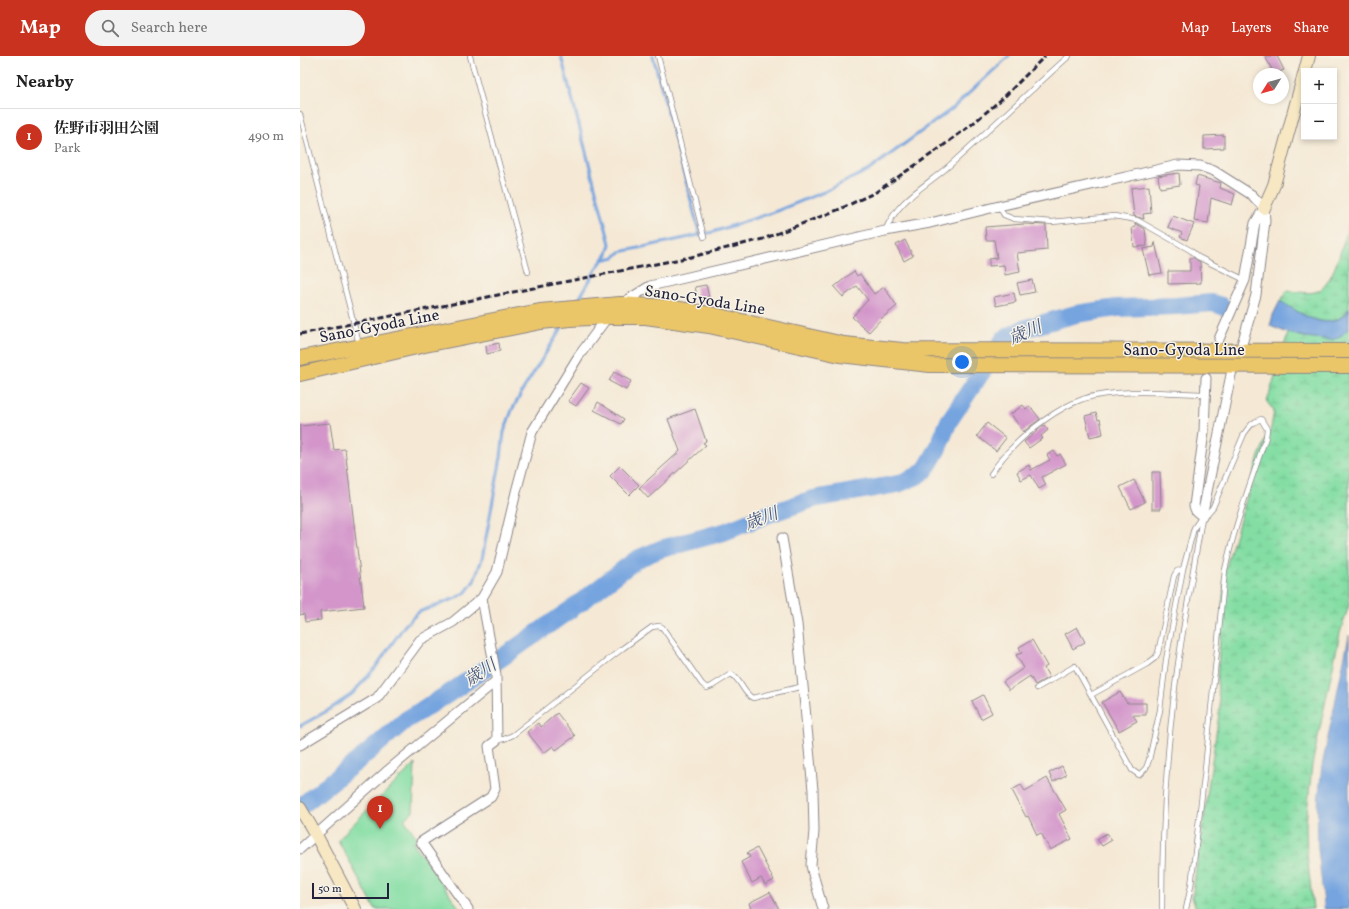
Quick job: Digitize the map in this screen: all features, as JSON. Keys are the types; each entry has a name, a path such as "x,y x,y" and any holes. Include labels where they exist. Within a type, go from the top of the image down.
{"main road":[{"name":"Sano-Gyoda Line","path":"300,358 540,311 620,304 668,307 715,315 844,344 902,350 1349,351"},
{"name":"Sano-Gyoda Line","path":"300,374 425,345 541,322 608,317 646,317 709,326 852,357 930,365 1349,366"}],"street":[{"path":"1305,68 1309,56"},
{"path":"1218,338 1245,280 1255,223 1264,208 1274,185 1301,83"},
{"path":"300,745 377,698 420,640 453,622 482,598 497,572 532,432 578,357 608,317 620,304 650,286 1178,165 1200,166 1214,170 1252,195 1264,208 1265,221 1256,295 1240,351"},
{"path":"1206,378 1204,432 1194,506 1196,511 1202,516 1233,365"},
{"path":"782,538 797,624 804,686 813,790 814,831 811,865 823,909"},
{"path":"468,909 421,842 491,797 495,789 489,746 497,740 496,678 482,598"},
{"path":"300,849 315,833 496,678"},
{"path":"300,808 315,833 355,909"}],"lane":[{"path":"470,56 528,272"},
{"path":"658,56 704,237"},
{"path":"885,231 890,218 900,206 948,167 1069,56"},
{"path":"300,114 360,346"},
{"path":"999,206 1004,215 1014,219 1052,222 1114,216 1137,220 1190,250 1198,257 1245,280"},
{"path":"990,474 1011,449 1027,434 1045,420 1083,399 1128,393 1205,394"},
{"path":"1038,688 1076,666 1132,770 1139,775 1143,772 1149,760 1160,710 1166,660 1183,569 1194,528 1202,516 1207,514 1213,507 1244,434 1254,421 1261,419 1267,429 1266,438 1232,540 1225,570 1205,769 1191,886 1186,909"},
{"path":"1162,909 1162,851 1172,721 1178,665 1202,516"},
{"path":"1091,695 1155,658 1158,652 1174,576 1177,571 1183,569"},
{"path":"497,740 513,735 623,648 652,627 656,626 662,627 702,684 707,688 731,674 736,678 749,696 753,698 804,686"}],"green space":[{"path":"1349,224 1349,308 1342,317 1334,321 1325,322 1316,320 1280,301 1287,291 1312,293 1321,289 1327,282 1337,262"},
{"path":"1349,328 1349,605 1340,633 1312,765 1306,824 1307,854 1313,909 1196,909 1192,897 1220,707 1217,681 1225,570 1259,456 1271,428 1274,411 1267,402 1288,333 1305,337 1342,335"},
{"path":"415,764 413,812 404,819 418,839 413,842 460,909 375,909 338,840"}],"water":[{"path":"1280,301 1306,316 1325,322 1334,321 1342,317 1349,308 1349,328 1342,335 1332,340 1305,337 1288,333 1270,326 1273,315"},
{"path":"1349,635 1349,909 1324,909 1317,843 1317,811 1321,769"}],"pier":[{"path":"1349,633 1321,769 1317,811 1317,843 1324,909 1322,909 1315,843 1315,810 1319,769 1346,638"}],"building":[{"path":"1265,56 1277,56 1283,68 1271,68"},
{"path":"1224,135 1224,148 1204,149 1204,136"},
{"path":"1179,173 1180,185 1160,188 1158,176"},
{"path":"1197,176 1221,183 1220,188 1235,194 1232,205 1211,198 1208,223 1194,221 1199,186 1195,185"},
{"path":"1149,186 1151,213 1143,214 1144,219 1134,216 1131,188"},
{"path":"1173,216 1194,224 1187,240 1180,237 1182,233 1168,227"},
{"path":"1135,223 1145,229 1147,246 1134,247 1132,228 1136,227"},
{"path":"1025,224 1046,225 1047,250 1017,253 1020,272 1005,275 1004,265 989,266 989,259 997,258 994,240 986,240 985,227"},
{"path":"905,240 913,256 904,261 896,245"},
{"path":"1155,242 1162,273 1149,275 1143,249 1154,247"},
{"path":"1190,258 1194,258 1200,262 1201,283 1168,284 1168,271 1190,271"},
{"path":"854,271 857,276 860,274 874,294 884,287 897,306 882,318 869,332 852,317 868,300 857,286 843,297 834,287"},
{"path":"1032,280 1035,292 1020,295 1017,283"},
{"path":"706,285 709,297 698,299 695,287"},
{"path":"1014,293 1016,302 996,306 994,297"},
{"path":"499,343 500,351 487,354 486,346"},
{"path":"614,372 631,381 626,390 609,381"},
{"path":"581,383 589,388 576,406 568,401"},
{"path":"598,402 624,419 621,424 594,410"},
{"path":"1023,405 1026,409 1030,406 1040,419 1023,432 1011,414"},
{"path":"695,409 706,441 703,443 706,445 648,498 639,488 680,451 668,419"},
{"path":"1096,413 1098,420 1100,419 1103,434 1090,437 1085,416"},
{"path":"330,423 334,450 345,449 364,607 320,612 321,620 305,622 304,614 300,615 300,426"},
{"path":"987,423 1006,438 996,451 977,436"},
{"path":"1044,425 1048,430 1041,436 1043,438 1029,448 1024,442"},
{"path":"1054,451 1057,456 1060,454 1066,464 1042,477 1046,485 1039,489 1031,475 1021,480 1017,472 1029,465 1031,470 1050,460 1047,455"},
{"path":"620,466 639,485 629,495 610,476"},
{"path":"1152,472 1160,472 1161,509 1152,509"},
{"path":"1134,480 1145,502 1131,509 1120,487"},
{"path":"1077,627 1085,642 1073,649 1065,634"},
{"path":"1032,640 1047,666 1044,668 1049,677 1035,685 1030,676 1009,690 1003,682 1024,668 1016,655 1022,653 1019,647"},
{"path":"1120,692 1127,703 1146,703 1146,715 1133,715 1137,721 1119,731 1102,702"},
{"path":"983,695 992,713 981,719 972,701"},
{"path":"557,713 575,736 556,750 553,746 544,753 527,732 538,723 541,727"},
{"path":"1062,766 1066,775 1053,782 1049,773"},
{"path":"1047,778 1066,810 1059,814 1072,839 1050,850 1041,833 1037,835 1028,816 1026,817 1012,790 1021,785 1025,791"},
{"path":"1107,833 1112,840 1102,846 1097,839"},
{"path":"757,848 774,880 765,885 761,878 752,883 741,862 750,857 747,853"},
{"path":"770,892 779,909 751,909 749,903"}],"waterway":[{"path":"561,56 610,244 607,254 598,266 576,304"},
{"path":"653,56 700,235"},
{"path":"602,260 615,257 620,252 713,232 774,212 824,192 869,170 953,108 1009,56"},
{"name":"歳川","path":"300,807 406,720 448,694 510,652 577,605 637,559 661,549 724,532 769,514 813,499 898,484 917,476 926,469 937,450 949,421 1004,339 1023,329 1076,314 1117,308 1212,303 1222,306"},
{"path":"300,726 327,711 352,694 375,668 405,625 419,612 456,598 466,592 474,581 482,559 501,457 504,432 512,410 524,388 564,324"}],"railway":[{"path":"300,334 691,257 763,239 840,209 876,192 971,125 1003,98 1045,56"}],"place":[{"name":"佐野市羽田公園","path":"380,829"}]}
